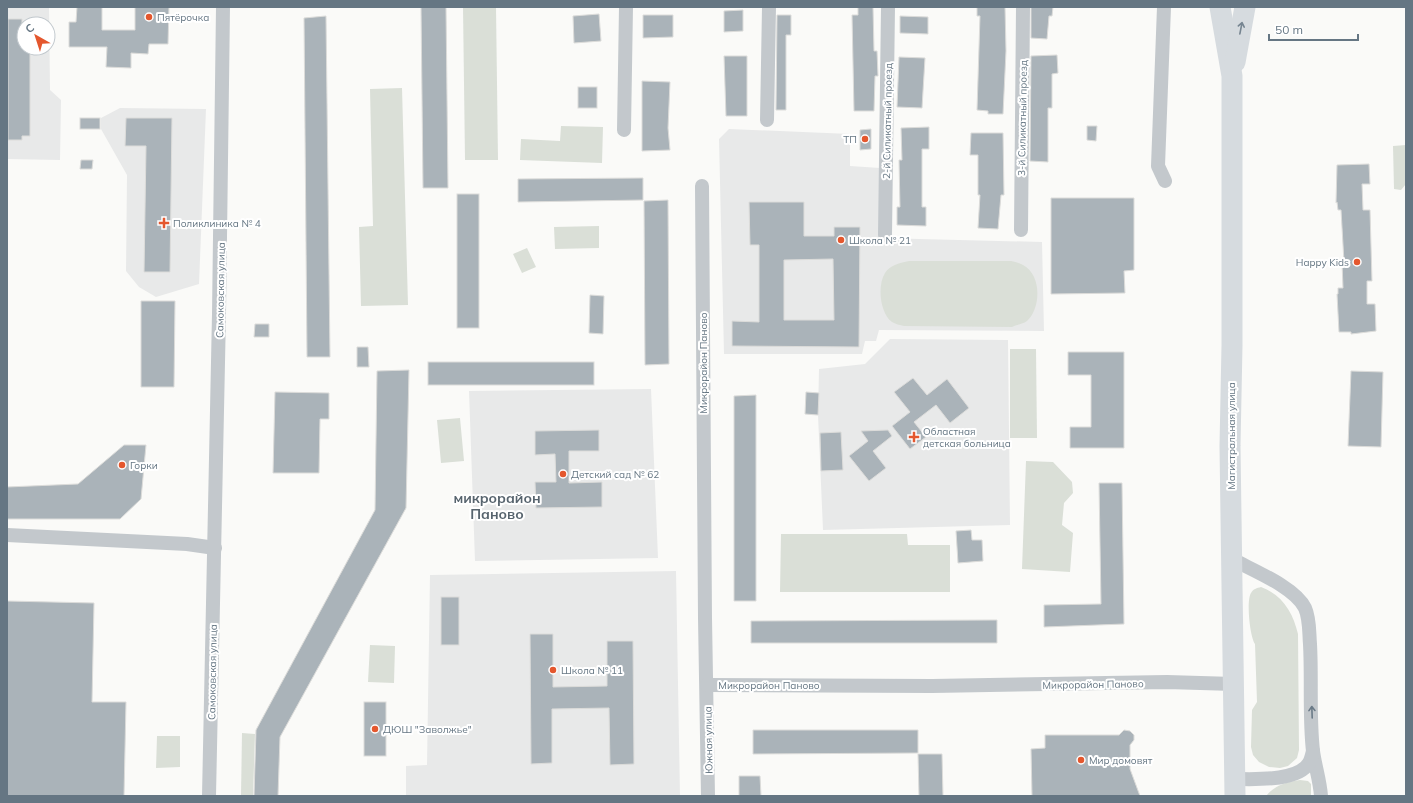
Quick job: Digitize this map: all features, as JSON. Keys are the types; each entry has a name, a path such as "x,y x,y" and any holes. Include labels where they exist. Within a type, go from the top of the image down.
{"highway":[{"name":"Магистральная улица","path":"1220,7 1232,76 1232,345 1230,452 1234,684 1234,788"},
{"name":"Магистральная улица","path":"1232,76 1245,7"}],"street":[{"name":"Самоковская улица","path":"209,796 215,548 223,7"},
{"path":"624,130 626,7"},
{"path":"766,120 769,7"},
{"name":"2-й Силикатный проезд","path":"885,235 888,7"},
{"name":"3-й Силикатный проезд","path":"1021,230 1023,7"},
{"path":"1164,7 1158,166 1165,181"},
{"name":"Микрорайон Паново","path":"702,186 707,685 932,686 1167,682 1234,684"},
{"path":"7,534 187,544 215,548"},
{"path":"1232,560 1270,580 1295,596 1304,608 1308,622 1313,751 1321,796"},
{"name":"Южная улица","path":"707,685 708,796"},
{"path":"1234,788 1290,775 1308,764 1313,751"}],"shaded area":[{"path":"7,7 49,7 49,16 16,16 16,56 50,56 50,90 61,100 60,160 7,159"},
{"path":"463,7 496,7 498,160 465,160"},
{"path":"402,88 408,305 361,306 359,227 373,226 370,89"},
{"name":"Поликлиника № 4","path":"120,108 206,109 199,284 156,297 139,287 126,271 127,175 101,129 101,118"},
{"path":"561,126 603,127 602,163 520,160 521,139 560,141"},
{"name":"Школа № 21","path":"729,129 850,134 850,166 880,168 880,238 1042,242 1044,331 879,330 876,341 865,341 862,354 724,354 719,139"},
{"path":"1406,145 1406,184 1401,190 1394,189 1393,146"},
{"path":"599,226 599,248 555,249 554,227"},
{"path":"527,248 536,267 522,273 513,254"},
{"path":"909,261 1011,261 1023,265 1034,276 1037,292 1035,308 1027,321 1012,327 904,326 892,322 888,318 882,306 881,285 887,270 896,265"},
{"name":"Областная детская больница","path":"890,339 1008,340 1010,525 823,530 818,415 819,369 865,364"},
{"path":"1010,349 1036,349 1037,438 1010,438"},
{"name":"Детский сад № 62","path":"651,389 658,558 475,561 469,391"},
{"path":"460,418 464,461 441,463 437,420"},
{"path":"1026,461 1053,462 1072,482 1073,493 1064,503 1062,525 1073,533 1070,572 1022,569"},
{"path":"781,534 907,534 908,545 950,545 950,592 780,592"},
{"name":"Школа № 11","path":"676,571 680,796 406,796 406,766 427,765 430,575"},
{"path":"1261,587 1269,590 1286,606 1296,626 1298,634 1299,750 1297,758 1288,766 1280,768 1269,767 1259,762 1253,755 1251,747 1252,710 1257,702 1255,644 1250,627 1249,603 1252,592"},
{"path":"370,645 395,646 394,683 368,682"},
{"path":"242,733 255,734 253,796 241,796"},
{"path":"157,736 180,736 180,767 156,768"},
{"path":"1300,780 1308,781 1311,784 1311,796 1266,796 1273,789 1281,785"}],"building":[{"path":"77,7 102,7 102,30 135,30 135,7 169,7 168,44 149,44 148,54 131,53 131,68 106,67 107,47 69,47 69,22 76,22"},
{"path":"421,7 446,7 448,188 423,188"},
{"path":"858,7 873,7 874,51 877,51 878,76 875,76 874,111 854,111 852,15 858,15"},
{"path":"977,7 1005,7 1006,51 1003,114 988,114 988,111 977,110 980,16 977,16"},
{"path":"1031,7 1053,7 1052,16 1049,16 1047,39 1031,38"},
{"path":"743,10 743,31 724,32 724,11"},
{"path":"599,14 601,41 574,43 573,16"},
{"path":"643,15 673,15 673,37 643,38"},
{"path":"777,15 791,15 791,35 786,35 786,110 776,110"},
{"path":"326,16 330,357 307,357 304,18"},
{"path":"900,16 928,17 928,34 900,33"},
{"path":"8,19 16,19 16,56 30,56 30,136 22,136 22,140 8,140"},
{"path":"1057,55 1058,73 1052,74 1052,108 1048,108 1048,162 1030,161 1031,56"},
{"path":"724,56 747,56 747,116 726,116"},
{"path":"899,57 925,58 922,108 897,107"},
{"path":"642,81 670,82 668,128 670,150 642,151"},
{"path":"578,87 597,87 597,108 578,108"},
{"path":"80,118 100,118 100,129 80,129"},
{"path":"126,118 172,118 170,272 144,272 146,146 125,146"},
{"path":"1087,126 1097,126 1096,141 1087,140"},
{"path":"929,127 929,149 922,149 922,207 926,207 926,226 897,225 897,207 900,207 899,160 902,160 901,128"},
{"name":"ТП","path":"871,129 871,149 860,150 860,130"},
{"path":"971,133 1003,133 1004,195 1001,195 998,229 978,228 980,195 978,195 978,155 970,155"},
{"path":"81,160 93,160 92,169 80,169"},
{"path":"1369,164 1370,184 1362,184 1363,210 1370,210 1372,281 1367,281 1367,304 1375,304 1376,331 1351,334 1351,332 1339,332 1337,294 1338,288 1343,288 1342,262 1344,262 1341,210 1338,210 1337,202 1336,203 1337,165"},
{"path":"643,178 643,200 518,202 518,179"},
{"path":"457,194 479,194 479,328 457,328"},
{"path":"1051,198 1134,198 1134,270 1124,271 1125,293 1051,294"},
{"path":"668,200 669,364 645,365 644,201"},
{"path":"749,202 804,202 804,236 834,236 834,227 860,227 859,347 732,346 732,321 759,322 759,245 750,245","holes":["833,259 834,320 784,320 784,260"]},
{"path":"590,295 604,296 603,334 589,333"},
{"path":"141,301 175,301 174,387 141,387"},
{"path":"255,324 269,324 269,337 254,337"},
{"path":"357,347 368,347 369,367 357,367"},
{"path":"1068,352 1124,352 1124,448 1070,448 1070,427 1091,427 1091,375 1068,375"},
{"path":"428,362 594,362 594,385 428,385"},
{"path":"409,370 406,508 280,737 278,796 254,796 256,730 375,510 377,371"},
{"path":"1351,371 1383,372 1381,447 1348,446"},
{"path":"913,378 927,395 947,379 969,408 950,423 936,405 914,422 926,437 910,449 892,426 910,412 894,392"},
{"path":"275,392 329,393 329,419 320,419 319,473 273,473"},
{"path":"806,392 819,393 818,415 805,414"},
{"path":"756,395 756,601 734,601 734,396"},
{"path":"599,430 599,451 569,451 569,483 602,482 602,507 536,508 535,482 556,482 555,454 535,455 535,431"},
{"path":"888,430 892,436 873,451 886,468 869,481 849,456 868,441 861,431"},
{"path":"841,432 843,470 821,471 820,433"},
{"name":"Горки","path":"124,445 146,445 141,499 120,519 7,519 7,487 78,484"},
{"path":"1099,483 1122,483 1124,624 1044,627 1044,605 1101,604"},
{"path":"971,530 972,540 982,540 983,561 958,563 956,531"},
{"path":"441,597 459,597 459,645 441,645"},
{"path":"7,601 94,603 92,702 126,702 124,796 7,796"},
{"path":"997,620 997,643 751,643 751,621"},
{"path":"530,634 553,634 553,687 607,686 607,641 633,641 634,764 610,765 609,708 552,709 552,763 531,764"},
{"name":"ДЮШ \"Заволжье\"","path":"364,702 386,702 386,756 364,756"},
{"path":"753,730 918,730 918,753 753,754"},
{"name":"Мир домовят","path":"1124,730 1130,731 1134,735 1134,740 1130,745 1130,769 1140,796 1032,796 1031,749 1045,748 1045,735 1119,735"},
{"path":"918,754 942,754 943,796 919,796"},
{"path":"739,776 760,776 761,796 739,796"}],"place":[{"name":"Пятёрочка","path":"149,17"},
{"name":"ТП","path":"865,139"},
{"name":"Поликлиника № 4","path":"164,223"},
{"name":"Школа № 21","path":"841,240"},
{"name":"Happy Kids","path":"1357,262"},
{"name":"Областная детская больница","path":"914,437"},
{"name":"Горки","path":"122,465"},
{"name":"Детский сад № 62","path":"563,474"},
{"name":"Школа № 11","path":"553,670"},
{"name":"ДЮШ \"Заволжье\"","path":"375,729"},
{"name":"Мир домовят","path":"1081,760"}],"district":[{"name":"микрорайон Паново","path":"497,506"}]}
